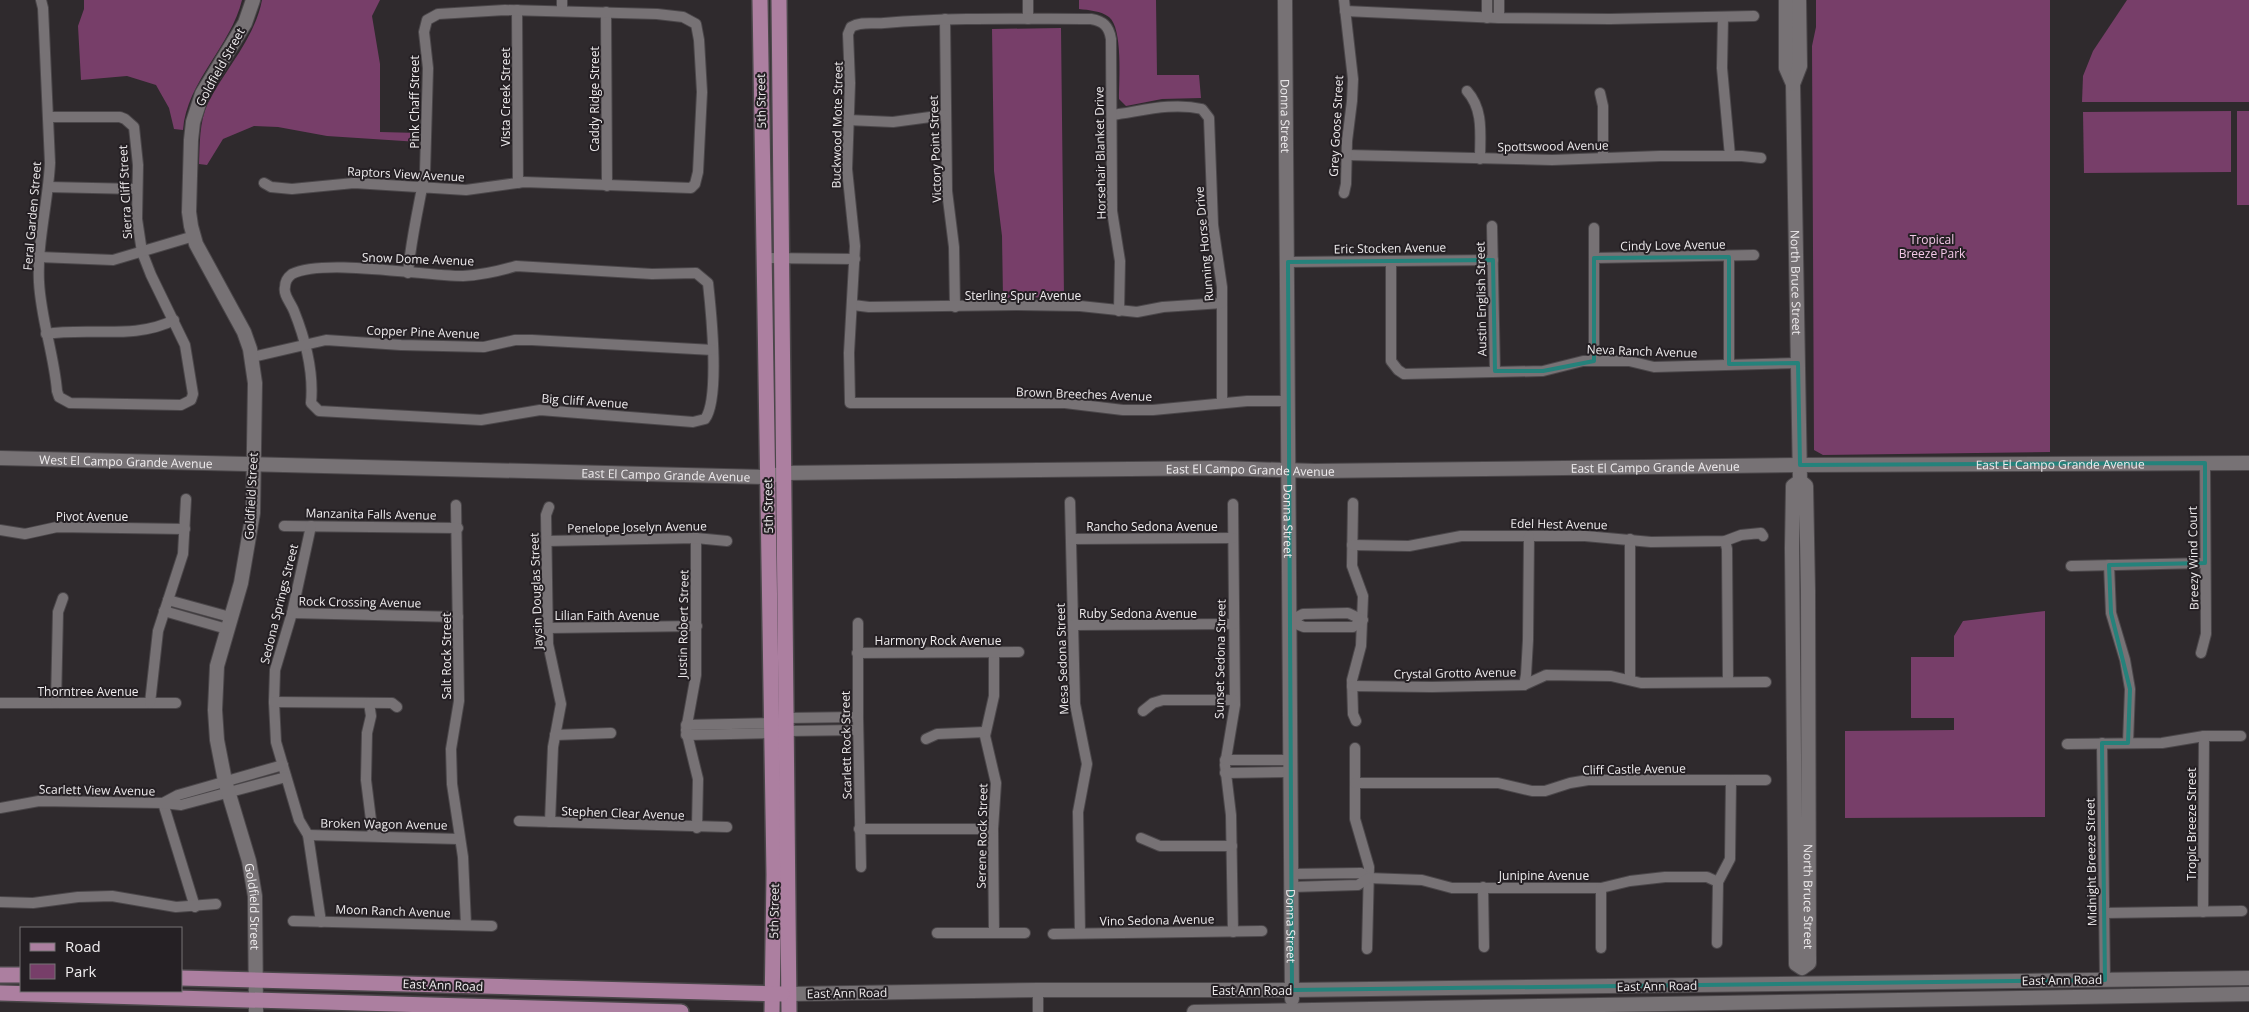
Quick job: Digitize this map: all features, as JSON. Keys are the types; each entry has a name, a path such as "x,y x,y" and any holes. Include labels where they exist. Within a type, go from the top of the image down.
{"main road":[{"name":"5th Street","path":"760,0 770,676 780,720 779,726 787,782 789,1012"},
{"name":"5th Street","path":"772,1012 784,473 780,258 779,0"},
{"path":"0,975 20,975"},
{"name":"East Ann Road","path":"182,978 790,994"},
{"path":"463,1006 513,998 518,995 520,987"},
{"name":"East Ann Road","path":"0,993 256,1006 463,1006 681,1012"}],"street":[{"name":"Feral Garden Street","path":"41,0 43,8 48,117 48,187 39,257 40,307 57,391 63,400"},
{"name":"Goldfield Street","path":"253,0 245,23 202,94 194,115 191,140 190,212 194,236 210,270 244,332 252,357 255,383 252,513 248,548 217,666 215,710 217,740 227,787 250,860 255,896 256,1006"},
{"path":"562,0 562,11"},
{"path":"945,19 1028,19 1028,0"},
{"name":"Donna Street","path":"1285,0 1292,1011"},
{"path":"1487,0 1487,18"},
{"path":"1499,0 1499,18"},
{"name":"North Bruce Street","path":"1786,0 1786,68 1793,84"},
{"name":"North Bruce Street","path":"1800,0 1800,66 1793,84 1800,481"},
{"path":"1345,5 1487,18 1610,19 1754,16"},
{"name":"Grey Goose Street","path":"1344,193 1353,79 1345,5"},
{"name":"Pink Chaff Street","path":"408,272 411,241 422,188 427,148 428,68 424,32 427,20 438,14 486,10 517,10"},
{"path":"517,10 606,12"},
{"name":"Vista Creek Street","path":"517,10 518,183"},
{"name":"Raptors View Avenue","path":"264,183 271,187 292,190 341,183 466,190 518,183 686,190 691,188 695,184 698,172 702,92 698,28 692,21 683,17 606,12"},
{"name":"Caddy Ridge Street","path":"606,12 607,186"},
{"path":"1723,17 1722,68 1730,156"},
{"name":"Buckwood Mote Street","path":"850,404 849,353 855,259 848,196 850,59 848,34 851,28 862,23 945,19"},
{"name":"Victory Point Street","path":"945,19 947,191 954,247 955,307"},
{"name":"Horsehair Blanket Drive","path":"1028,19 1100,20 1106,24 1111,38 1112,211 1120,261 1119,311"},
{"path":"1467,91 1472,97 1480,115 1480,159"},
{"path":"1600,93 1603,106 1603,158"},
{"name":"Running Horse Drive","path":"1112,115 1166,106 1195,108 1202,109 1211,125 1212,210 1221,270 1222,403"},
{"path":"848,120 893,122 945,115"},
{"name":"Sierra Cliff Street","path":"48,117 120,117 131,123 134,127 138,165 137,219 142,252 185,345 192,386 191,400 181,405 70,403 63,400"},
{"name":"Spottswood Avenue","path":"1347,155 1552,160 1730,156 1760,158"},
{"path":"48,187 137,190"},
{"name":"Austin English Street","path":"1492,226 1495,372"},
{"path":"1594,228 1594,361"},
{"path":"39,257 114,260 194,236"},
{"name":"Cindy Love Avenue","path":"1594,258 1729,257 1754,255"},
{"path":"1729,257 1729,364"},
{"path":"764,258 855,259"},
{"name":"Neva Ranch Avenue","path":"1391,260 1391,361 1404,374 1543,371 1576,362 1594,361 1629,361 1654,366 1798,363"},
{"name":"Eric Stocken Avenue","path":"1288,262 1493,260"},
{"name":"Snow Dome Avenue","path":"305,344 294,310 285,294 287,278 293,274 323,268 464,276 499,271 516,266 528,266 652,274 696,273 708,283 713,350"},
{"name":"Sterling Spur Avenue","path":"852,305 869,308 1072,306 1137,312 1163,307 1222,302"},
{"path":"46,334 68,331 136,332 155,329 174,320"},
{"name":"Copper Pine Avenue","path":"252,357 305,344 341,340 402,345 484,347 515,340 532,340 713,350"},
{"name":"Big Cliff Avenue","path":"305,344 311,363 311,404 319,411 430,419 481,420 540,410 692,422 705,419 710,411 713,350"},
{"name":"Brown Breeches Avenue","path":"850,404 1065,404 1122,410 1153,410 1222,403 1287,401"},
{"name":"West El Campo Grande Avenue","path":"0,458 252,464"},
{"name":"Breezy Wind Court","path":"2201,653 2206,634 2205,463"},
{"name":"East El Campo Grande Avenue","path":"252,464 767,477 784,473 1220,468 1288,470 2249,463"},
{"name":"North Bruce Street","path":"1800,481 1806,486 1808,610 1809,963 1802,968 1796,964 1792,548 1792,486 1800,481"},
{"path":"150,703 158,631 183,554 186,499"},
{"name":"Mesa Sedona Street","path":"1070,502 1075,714 1087,764 1078,812 1080,933"},
{"path":"1353,503 1352,566 1363,596 1361,646 1352,686 1353,714 1356,721"},
{"name":"Sunset Sedona Street","path":"1233,504 1234,715 1225,760 1231,815 1233,932"},
{"name":"Salt Rock Street","path":"456,505 458,528 459,700 451,749 452,784 463,857 466,925"},
{"name":"Jaysin Douglas Street","path":"549,507 546,515 548,644 561,704 552,757 550,822"},
{"name":"Manzanita Falls Avenue","path":"284,526 458,528"},
{"name":"Sedona Springs Street","path":"311,526 292,613 275,670 274,702 276,742 298,820 308,835 321,922"},
{"name":"Pivot Avenue","path":"0,530 26,534 57,527 185,528"},
{"name":"Edel Hest Avenue","path":"1352,546 1409,546 1461,536 1585,536 1651,542 1725,541 1741,535 1761,534 1763,536"},
{"path":"1524,684 1528,640 1529,536"},
{"name":"Penelope Joselyn Avenue","path":"547,541 696,538 726,541"},
{"name":"Justin Robert Street","path":"696,538 696,675 686,730 698,779 697,828"},
{"name":"Rancho Sedona Avenue","path":"1071,539 1233,538"},
{"path":"1630,539 1630,680"},
{"path":"1725,541 1727,549 1728,682"},
{"path":"2071,566 2205,563"},
{"path":"2109,565 2110,613 2125,660 2130,689 2128,743"},
{"path":"56,703 58,612 63,598"},
{"path":"168,600 229,623"},
{"path":"164,611 229,623"},
{"name":"Rock Crossing Avenue","path":"292,613 458,617"},
{"path":"1289,621 1304,627 1353,627 1363,620"},
{"name":"Scarlett Rock Street","path":"858,623 859,829 861,867"},
{"name":"Ruby Sedona Avenue","path":"1073,626 1234,624"},
{"name":"Lilian Faith Avenue","path":"548,628 697,626"},
{"name":"Serene Rock Street","path":"994,652 994,696 985,732 986,744 996,783 993,829 994,934"},
{"name":"Harmony Rock Avenue","path":"857,653 1019,652"},
{"name":"Crystal Grotto Avenue","path":"1352,686 1432,687 1524,684 1546,675 1611,676 1640,683 1766,682"},
{"path":"1143,711 1152,703 1163,700 1234,700"},
{"path":"274,702 369,702 392,704 397,707"},
{"path":"369,702 371,716 367,733 366,780 373,836"},
{"name":"Thorntree Avenue","path":"0,703 176,703"},
{"path":"686,730 779,726 858,717"},
{"path":"779,726 858,730"},
{"path":"926,739 937,734 985,732"},
{"path":"555,735 610,733"},
{"path":"2067,744 2162,743 2204,736 2241,736"},
{"name":"Tropic Breeze Street","path":"2203,912 2204,736"},
{"name":"Midnight Breeze Street","path":"2102,744 2105,980"},
{"path":"1355,748 1355,819 1369,867 1367,949"},
{"path":"1225,760 1290,766"},
{"path":"227,787 283,765"},
{"path":"1225,773 1290,766"},
{"path":"227,787 286,777"},
{"name":"Cliff Castle Avenue","path":"1355,783 1498,783 1532,791 1546,791 1570,783 1588,780 1766,780"},
{"path":"1717,943 1718,882 1730,858 1731,780"},
{"name":"Scarlett View Avenue","path":"0,808 38,801 164,803 181,805 227,787"},
{"path":"164,803 194,907"},
{"name":"Stephen Clear Avenue","path":"519,821 727,828"},
{"path":"859,829 993,829"},
{"name":"Broken Wagon Avenue","path":"308,835 459,839"},
{"path":"1141,838 1160,846 1232,846"},
{"name":"Junipine Avenue","path":"1291,881 1361,873 1368,878 1422,880 1452,888 1600,888 1637,880 1665,877 1707,878 1718,882"},
{"path":"1483,887 1484,947"},
{"path":"1600,888 1601,948"},
{"path":"0,902 32,903 78,897 112,896 176,907 216,904"},
{"path":"2104,913 2242,911"},
{"name":"Moon Ranch Avenue","path":"293,921 492,926"},
{"name":"Vino Sedona Avenue","path":"1053,934 1262,932"},
{"path":"938,933 1025,934"},
{"path":"1801,1007 1802,970"},
{"name":"East Ann Road","path":"790,994 1038,990 1292,990 2249,978"},
{"path":"1038,990 1038,1012"},
{"name":"East Ann Road","path":"1194,1012 1801,1007 2249,994"}],"highlighted area":[{"path":"1729,257 1729,364 1798,363 1800,465 2205,463 2205,563 2109,565 2111,613 2130,689 2128,743 2102,743 2105,980 1292,990 1288,262 1493,260 1495,371 1543,371 1594,361 1594,258"}],"green space":[{"path":"84,0 242,0 229,33 192,95 186,112 183,130 174,129 169,108 156,85 127,76 81,80 78,26 84,9"},
{"path":"262,0 380,0 372,16 380,64 380,132 419,133 419,142 327,136 278,127 254,126 223,139 207,165 199,164 200,133 205,110 253,27"},
{"path":"1079,0 1156,0 1157,75 1199,75 1201,98 1162,99 1126,106 1119,99 1119,55 1113,23 1109,17 1102,13 1079,9"},
{"name":"Tropical Breeze Park","path":"1816,0 2050,0 2050,452 1823,455 1814,450 1812,46 1816,27"},
{"path":"2127,0 2249,0 2249,102 2082,102 2083,76 2093,51"},
{"path":"1061,28 1064,297 1003,298 1002,236 994,171 992,29"},
{"path":"2231,111 2231,172 2084,173 2083,112"},
{"path":"2237,111 2249,111 2249,205 2237,205"},
{"path":"2045,611 2045,817 1845,818 1845,731 1954,730 1954,718 1911,718 1911,657 1954,657 1954,636 1963,621"}]}
